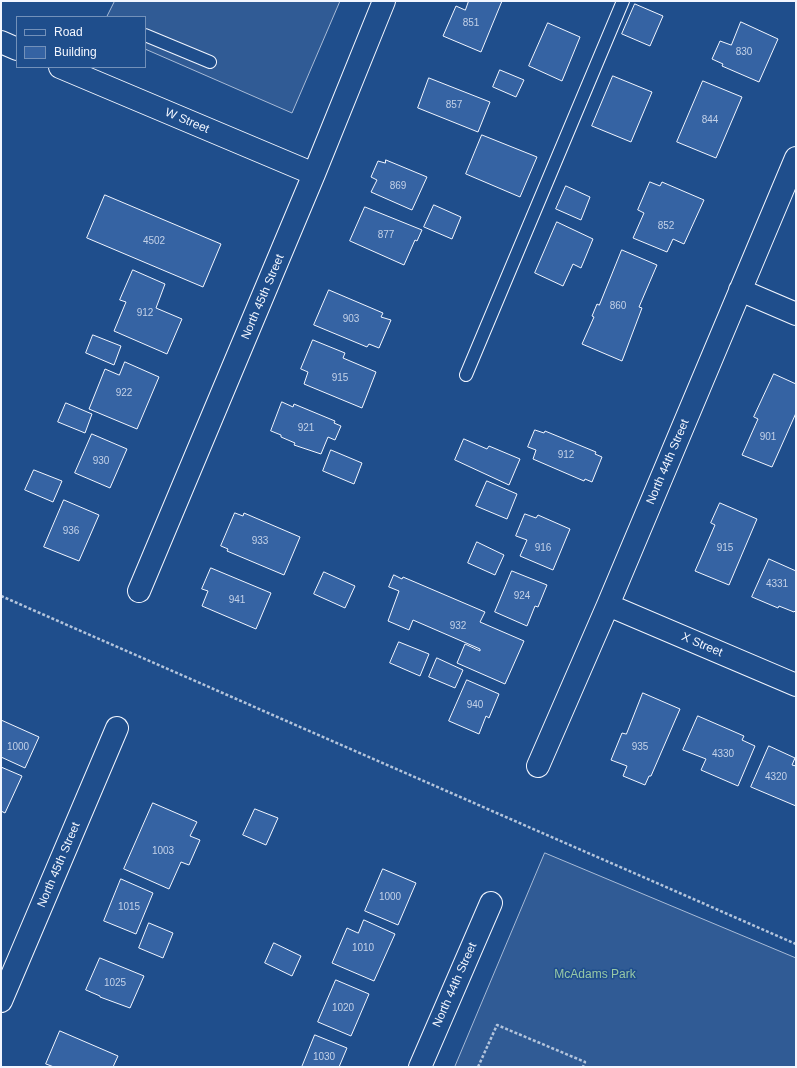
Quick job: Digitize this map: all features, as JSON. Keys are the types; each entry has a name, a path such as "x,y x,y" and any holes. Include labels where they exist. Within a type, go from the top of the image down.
{"street":[{"name":"North 45th Street","path":"139,591 314,174 384,1"},
{"path":"1,42 16,49"},
{"name":"W Street","path":"62,68 314,174"},
{"name":"North 44th Street","path":"538,766 608,605 796,158"},
{"path":"740,290 796,314"},
{"name":"X Street","path":"608,605 796,685"},
{"name":"North 45th Street","path":"1,1001 117,728"},
{"name":"North 44th Street","path":"420,1067 491,903"}],"lane":[{"path":"466,375 623,1"},
{"path":"146,35 210,62"}],"path":[{"path":"1,596 796,944"},
{"path":"478,1067 497,1024 585,1062 583,1067"}],"shaded area":[{"path":"115,1 340,1 292,113 146,49 146,16 108,16"},
{"name":"McAdams Park","path":"545,853 796,958 796,1067 455,1067"}],"building":[{"path":"469,1 502,1 481,52 443,36 456,6 465,10"},
{"path":"635,4 663,16 650,46 622,34"},
{"path":"741,22 778,39 759,82 722,66 723,64 712,59 720,41 731,45"},
{"path":"548,23 580,37 562,81 529,66"},
{"path":"500,70 524,80 516,97 493,87"},
{"path":"613,76 652,92 631,142 592,126"},
{"path":"429,78 490,102 478,132 418,108"},
{"path":"703,81 742,97 716,158 677,142"},
{"path":"482,135 537,157 520,197 466,174"},
{"path":"386,160 427,177 412,210 371,192 377,180 371,177 378,161 385,163"},
{"path":"650,182 660,186 662,182 704,200 684,244 673,239 667,252 633,238 644,213 638,210"},
{"path":"566,186 590,197 581,220 556,209"},
{"path":"105,195 221,244 203,287 87,238"},
{"path":"434,205 461,217 452,239 424,227"},
{"path":"365,207 422,230 417,241 415,240 404,265 350,241"},
{"path":"557,222 593,239 581,268 573,264 563,286 535,273"},
{"path":"622,250 657,265 639,307 642,308 622,361 582,344 594,317 592,316 597,304 599,305"},
{"path":"133,270 165,284 156,308 182,319 167,354 114,331 126,302 120,300"},
{"path":"329,290 383,313 381,317 391,320 379,348 369,344 367,347 314,325"},
{"path":"93,335 121,346 114,365 86,353"},
{"path":"313,340 345,353 343,358 376,372 362,408 304,384 308,372 301,369"},
{"path":"125,362 159,377 137,429 89,409 105,369 119,375"},
{"path":"774,374 796,384 796,413 772,467 742,455 758,419 754,417"},
{"path":"282,402 293,407 294,404 335,421 334,423 341,426 335,440 328,437 321,454 294,445 295,443 271,431"},
{"path":"66,403 92,414 85,433 58,422"},
{"path":"535,430 544,433 545,431 596,452 595,454 602,457 592,482 585,479 584,481 533,459 536,450 528,447"},
{"path":"92,434 127,449 110,488 75,473"},
{"path":"464,439 487,449 489,446 520,459 509,485 455,460"},
{"path":"331,450 362,463 354,484 323,471"},
{"path":"34,470 62,481 53,502 25,490"},
{"path":"487,481 517,494 507,519 476,506"},
{"path":"64,500 99,515 79,561 44,547"},
{"path":"720,503 757,519 729,585 695,571 715,525 711,523"},
{"path":"235,513 243,516 244,513 300,537 284,575 227,551 228,549 221,546"},
{"path":"525,514 536,518 538,515 570,529 553,570 520,556 527,540 516,536"},
{"path":"477,542 504,555 495,575 468,563"},
{"path":"769,559 796,571 796,610 794,612 779,606 778,608 752,597"},
{"path":"211,568 271,593 256,629 202,606 208,591 202,589"},
{"path":"512,571 547,585 538,607 535,606 527,626 495,612"},
{"path":"324,572 355,586 345,608 314,594"},
{"path":"394,575 402,579 403,577 485,612 480,622 524,641 505,684 457,663 465,644 480,651 480,649 413,620 409,630 388,621 399,591 389,587"},
{"path":"399,642 429,654 420,676 390,663"},
{"path":"437,658 463,670 455,688 429,677"},
{"path":"467,680 499,694 489,718 486,716 479,734 449,721"},
{"path":"643,693 680,709 651,776 649,776 645,785 623,776 627,766 611,760 622,733 626,734"},
{"path":"698,716 744,736 742,740 755,746 738,786 701,770 706,759 683,750"},
{"path":"1,720 39,737 25,768 1,757"},
{"path":"769,746 795,758 792,765 796,766 796,806 751,787"},
{"path":"1,767 22,776 5,813 1,811"},
{"path":"153,803 197,822 190,836 200,840 189,865 181,862 169,889 124,869"},
{"path":"255,809 278,818 266,845 243,835"},
{"path":"383,869 416,883 398,925 365,911"},
{"path":"121,879 153,893 136,934 104,921"},
{"path":"364,920 395,934 374,981 332,963 347,928 358,933"},
{"path":"149,923 173,933 163,958 139,948"},
{"path":"274,943 301,956 292,976 265,963"},
{"path":"100,958 144,976 130,1008 86,990"},
{"path":"336,980 369,994 351,1036 318,1022"},
{"path":"60,1031 118,1056 113,1067 54,1067 46,1064"},
{"path":"315,1035 347,1048 339,1067 302,1067"}]}
